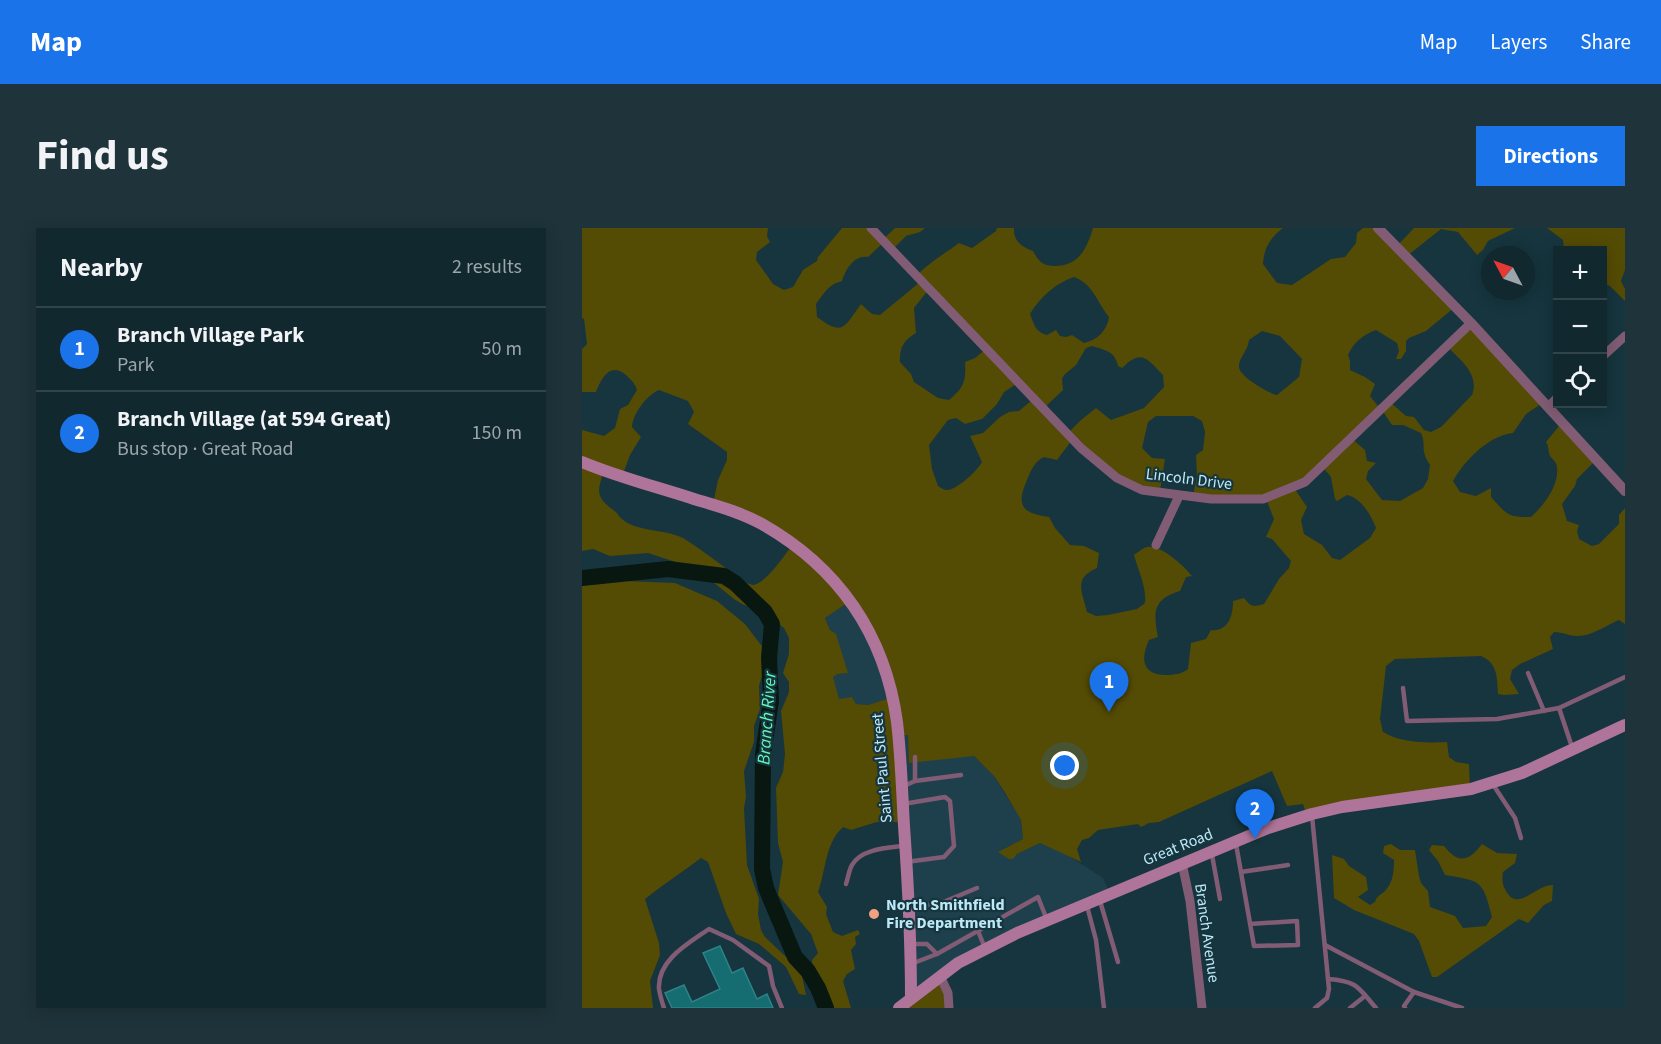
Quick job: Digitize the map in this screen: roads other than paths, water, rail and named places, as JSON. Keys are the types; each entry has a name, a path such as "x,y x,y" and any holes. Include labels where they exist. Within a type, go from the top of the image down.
{"main road":[{"name":"Saint Paul Street","path":"582,462 731,510 760,523 785,538 815,561 838,584 862,617 874,642 887,681 896,721 911,944 911,998"},
{"name":"Great Road","path":"899,1008 940,976 985,948 1086,903 1268,828 1312,814 1360,804 1471,789 1492,783 1522,773 1625,724"}],"street":[{"name":"Lincoln Drive","path":"871,228 978,338 1057,424 1100,465 1117,478 1142,490 1179,496 1263,499 1305,482 1471,323"},
{"path":"1378,228 1471,323 1625,491"},
{"path":"1605,354 1625,336"},
{"path":"1548,407 1553,402"},
{"path":"1156,545 1179,496"},
{"name":"Branch Avenue","path":"1182,863 1190,901 1202,1008"},
{"path":"940,976 948,993 949,1008"}],"lane":[{"path":"1528,673 1544,711"},
{"path":"1403,688 1407,720 1497,719 1559,708 1625,677"},
{"path":"1559,708 1573,750"},
{"path":"915,757 915,781"},
{"path":"902,787 915,781 961,775"},
{"path":"1492,783 1515,818 1521,838"},
{"path":"903,804 945,797 950,801 954,846 944,857 906,862"},
{"path":"1312,814 1329,979 1327,998 1315,1008"},
{"path":"1236,841 1241,872 1250,924 1254,946 1298,945 1297,921 1250,924"},
{"path":"846,884 852,865 858,858 867,853 905,845"},
{"path":"1211,851 1220,899"},
{"path":"1241,872 1288,866"},
{"path":"909,908 940,903 977,888"},
{"path":"911,964 937,954 1038,897 1047,920"},
{"path":"1099,898 1118,962"},
{"path":"1086,903 1096,940 1104,1008"},
{"path":"664,1008 659,987 665,965 679,949 710,929 733,940 769,966 773,987 782,1008"},
{"path":"978,931 985,948"},
{"path":"911,944 927,944 937,954"},
{"path":"1325,945 1414,992 1462,1008"},
{"path":"1329,979 1346,980 1356,985 1376,1008"},
{"path":"1406,1008 1404,1006 1414,992"},
{"path":"1350,1008 1365,996"}],"waterway":[{"name":"Branch River","path":"582,578 668,569 724,576 735,583 765,612 772,624 769,658 771,701 763,754 762,869 766,888 795,957 808,971 826,1008"}],"place":[{"name":"Branch Village Park","path":"1109,712"},
{"name":"Branch Village (at 594 Great)","path":"1255,839"},
{"name":"North Smithfield Fire Department","path":"874,914"}]}
